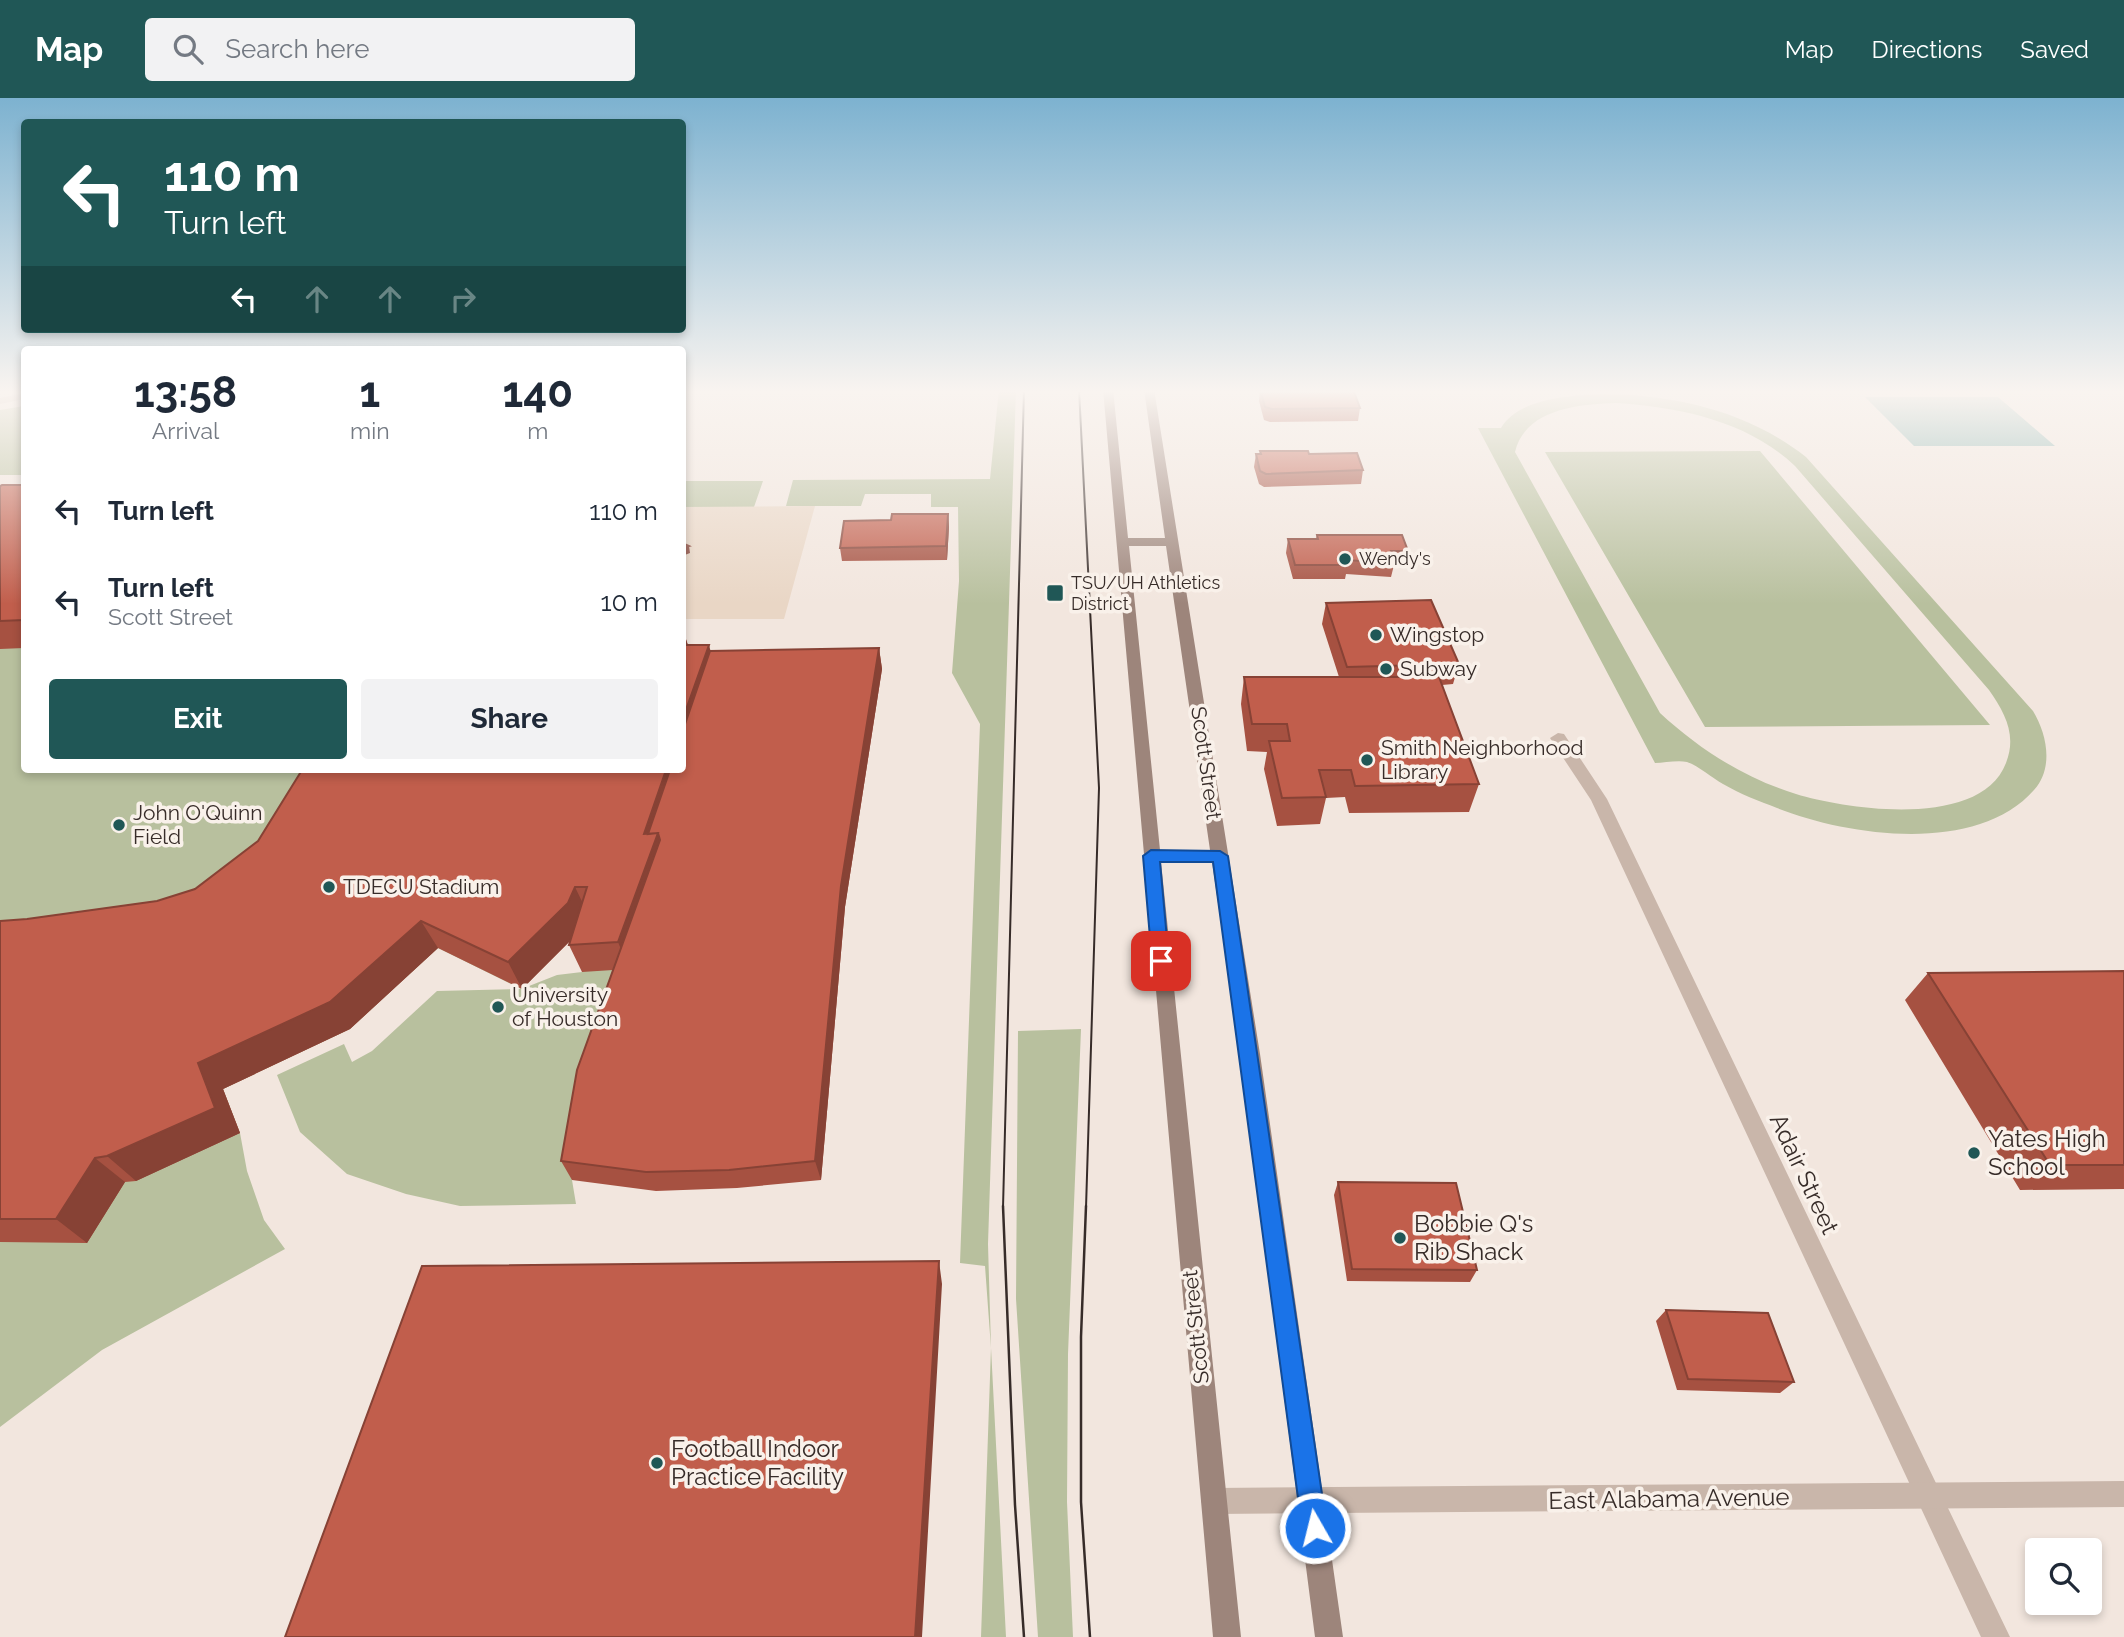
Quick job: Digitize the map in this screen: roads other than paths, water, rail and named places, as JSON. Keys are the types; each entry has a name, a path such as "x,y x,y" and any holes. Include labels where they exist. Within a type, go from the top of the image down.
{"main road":[{"name":"Scott Street","path":"1115,461 1227,1637"},
{"name":"Scott Street","path":"1161,461 1220,856 1329,1637"},
{"path":"1122,542 1174,542"},
{"path":"1151,856 1220,856"}],"street":[{"name":"Adair Street","path":"1558,738 1599,799 1788,1203 1996,1637"},
{"name":"East Alabama Avenue","path":"1214,1501 2124,1494"}],"tram line":[{"path":"1003,1207 1022,461"},
{"path":"1083,461 1099,788 1086,1208"},
{"path":"1086,1206 1081,1337 1081,1502 1090,1637"},
{"path":"1003,1207 1015,1505 1024,1637"}],"place":[{"name":"Wendy's","path":"1345,559"},
{"name":"TSU/UH Athletics District","path":"1055,593"},
{"name":"Wingstop","path":"1376,635"},
{"name":"Subway","path":"1386,669"},
{"name":"Smith Neighborhood Library","path":"1367,760"},
{"name":"John O'Quinn Field","path":"119,825"},
{"name":"TDECU Stadium","path":"329,887"},
{"name":"University of Houston","path":"498,1007"},
{"name":"Yates High School","path":"1974,1153"},
{"name":"Bobbie Q's Rib Shack","path":"1400,1238"},
{"name":"Football Indoor Practice Facility","path":"657,1463"}]}
